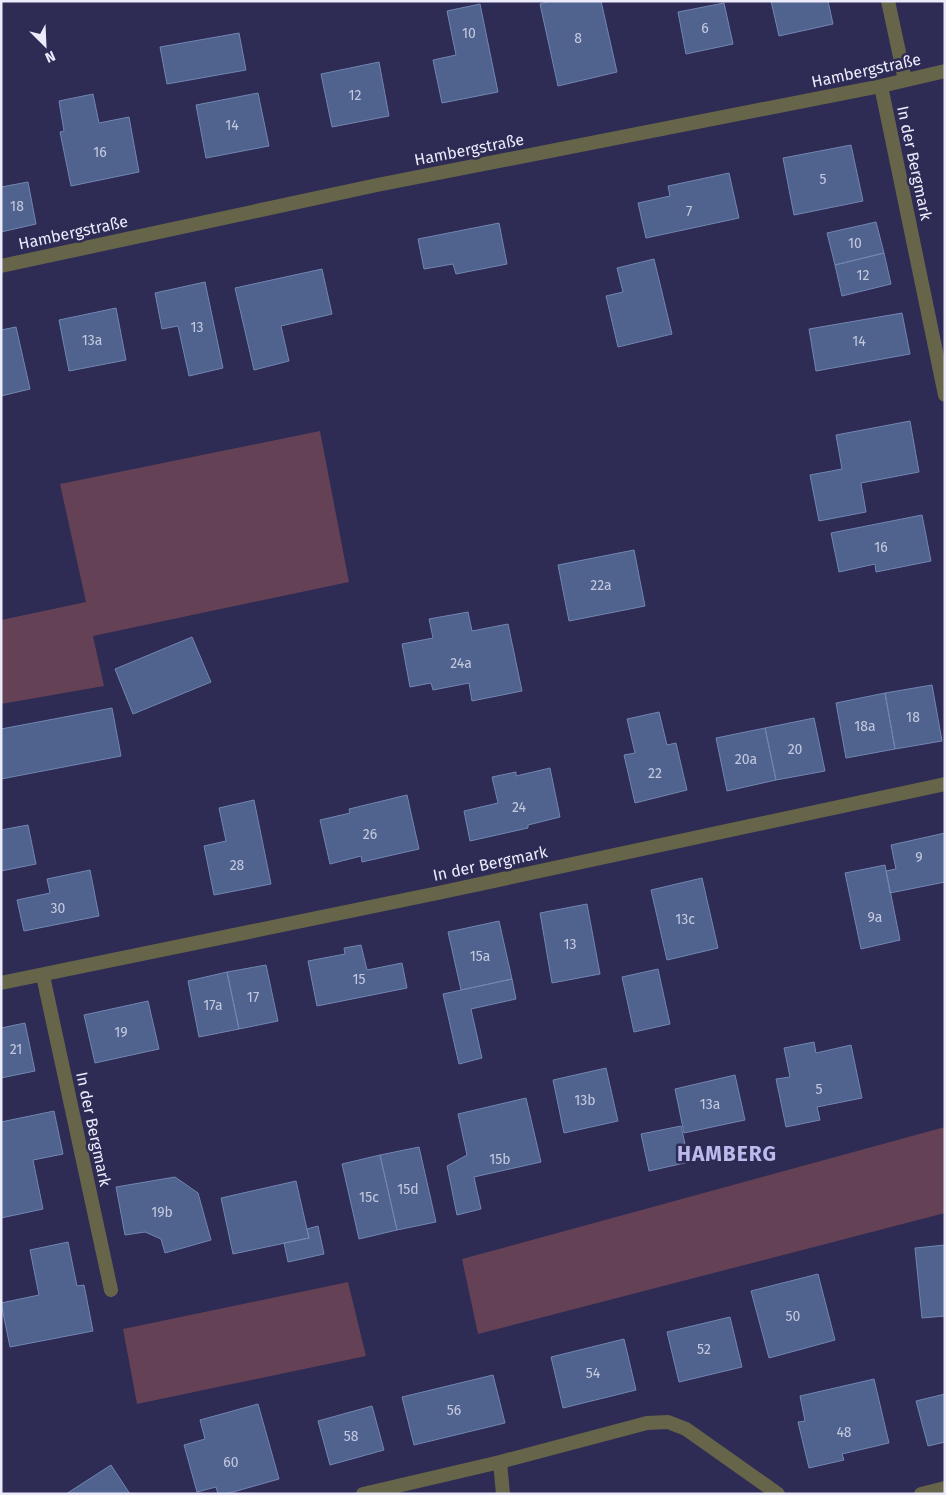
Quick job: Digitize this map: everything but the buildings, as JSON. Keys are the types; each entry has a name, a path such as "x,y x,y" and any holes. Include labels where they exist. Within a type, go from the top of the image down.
{"street":[{"path":"888,1 905,80"},
{"name":"Hambergstraße","path":"1,266 377,185 881,86 945,71"},
{"name":"In der Bergmark","path":"881,86 945,395"},
{"name":"In der Bergmark","path":"1,983 43,976 945,784"},
{"name":"In der Bergmark","path":"43,976 111,1290"},
{"path":"363,1494 500,1462 647,1422 668,1422 686,1429 778,1494"},
{"path":"500,1462 503,1494"},
{"path":"922,1494 945,1488"}],"shaded area":[{"path":"320,431 349,582 93,636 104,686 1,704 1,620 86,602 60,484"},
{"path":"945,1127 945,1213 478,1334 462,1259"},
{"path":"348,1282 366,1356 137,1404 123,1329"}],"district":[{"name":"HAMBERG","path":"727,1154"}]}
